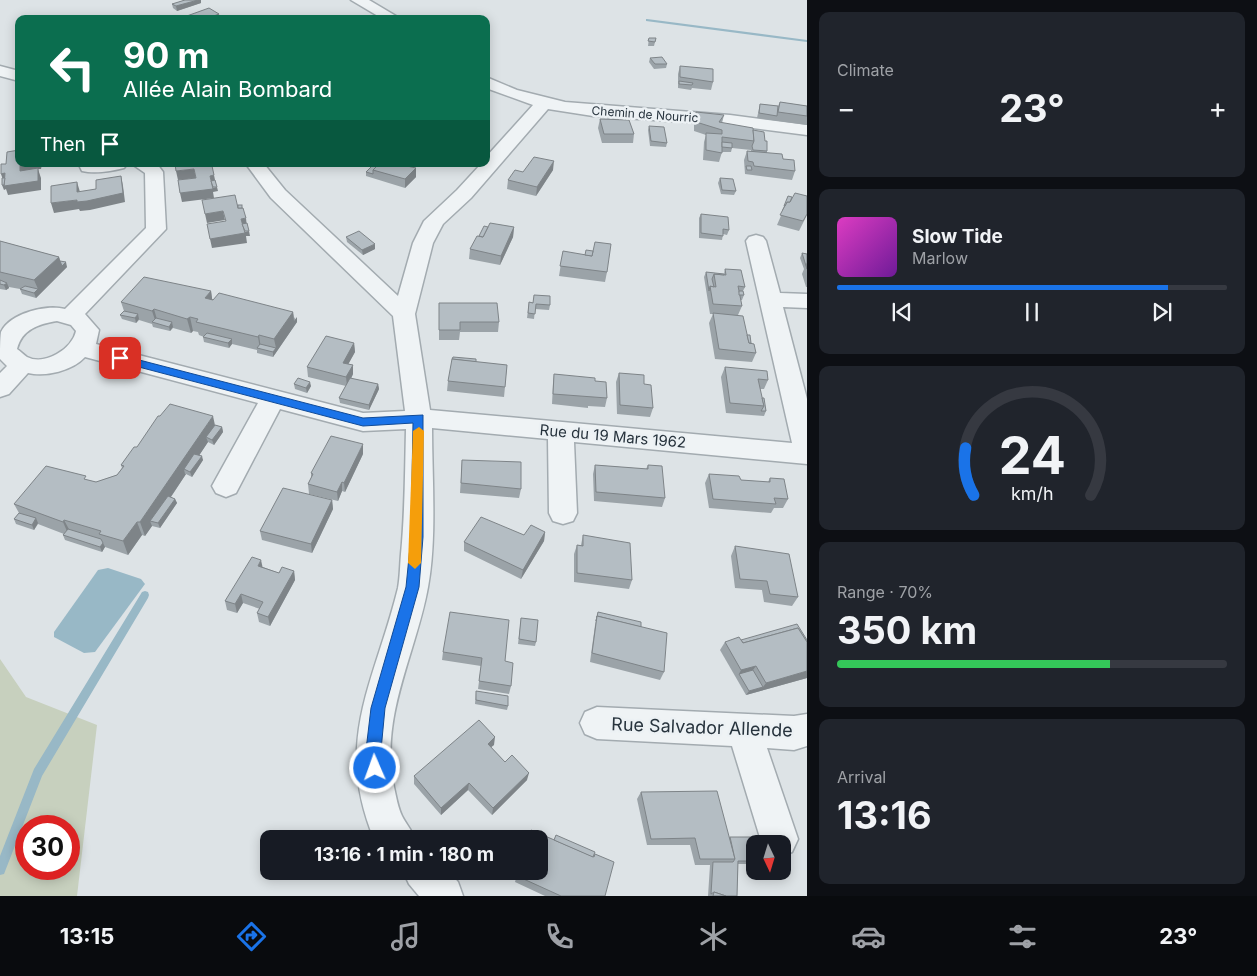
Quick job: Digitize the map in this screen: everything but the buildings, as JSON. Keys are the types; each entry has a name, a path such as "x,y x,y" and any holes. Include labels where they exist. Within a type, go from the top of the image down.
{"street":[{"path":"358,0 386,15"},
{"path":"0,71 15,75"},
{"name":"Chemin de Nourric","path":"490,84 511,94 544,103 579,109 707,118 807,130"},
{"path":"490,164 544,103"},
{"path":"72,315 156,229 154,172 149,167"},
{"path":"257,167 278,194 404,314"},
{"path":"390,830 387,826 376,786 373,750 378,708 413,587 417,537 419,418 404,314 423,243 434,221 464,194 488,167"},
{"path":"756,241 807,450"},
{"path":"770,299 807,301"},
{"path":"72,315 82,320 88,329 88,338 82,348 70,357 55,364 38,367 22,365 11,360 5,351 7,329 41,316 72,315"},
{"name":"Rue du 19 Mars 1962","path":"82,348 363,422 390,422 419,418 807,454"},
{"path":"0,388 22,365"},
{"path":"226,486 273,398"},
{"path":"561,431 562,513"},
{"name":"Rue Salvador Allende","path":"597,723 794,733 807,730"},
{"path":"744,731 778,835"},
{"path":"430,880 444,896"}],"green space":[{"path":"0,659 26,697 97,725 80,870 80,815 15,815 15,880 79,880 77,896 0,896"}],"water":[{"path":"108,568 141,579 145,584 95,652 84,653 54,637 54,632 98,570"}],"waterway":[{"path":"647,20 807,41"},
{"path":"0,870 38,773 145,595"}],"slow traffic":[{"path":"415,563 419,431"}],"route":[{"path":"120,358 363,422 390,422 419,418 417,537 413,587 378,708 373,750 375,768"}]}
